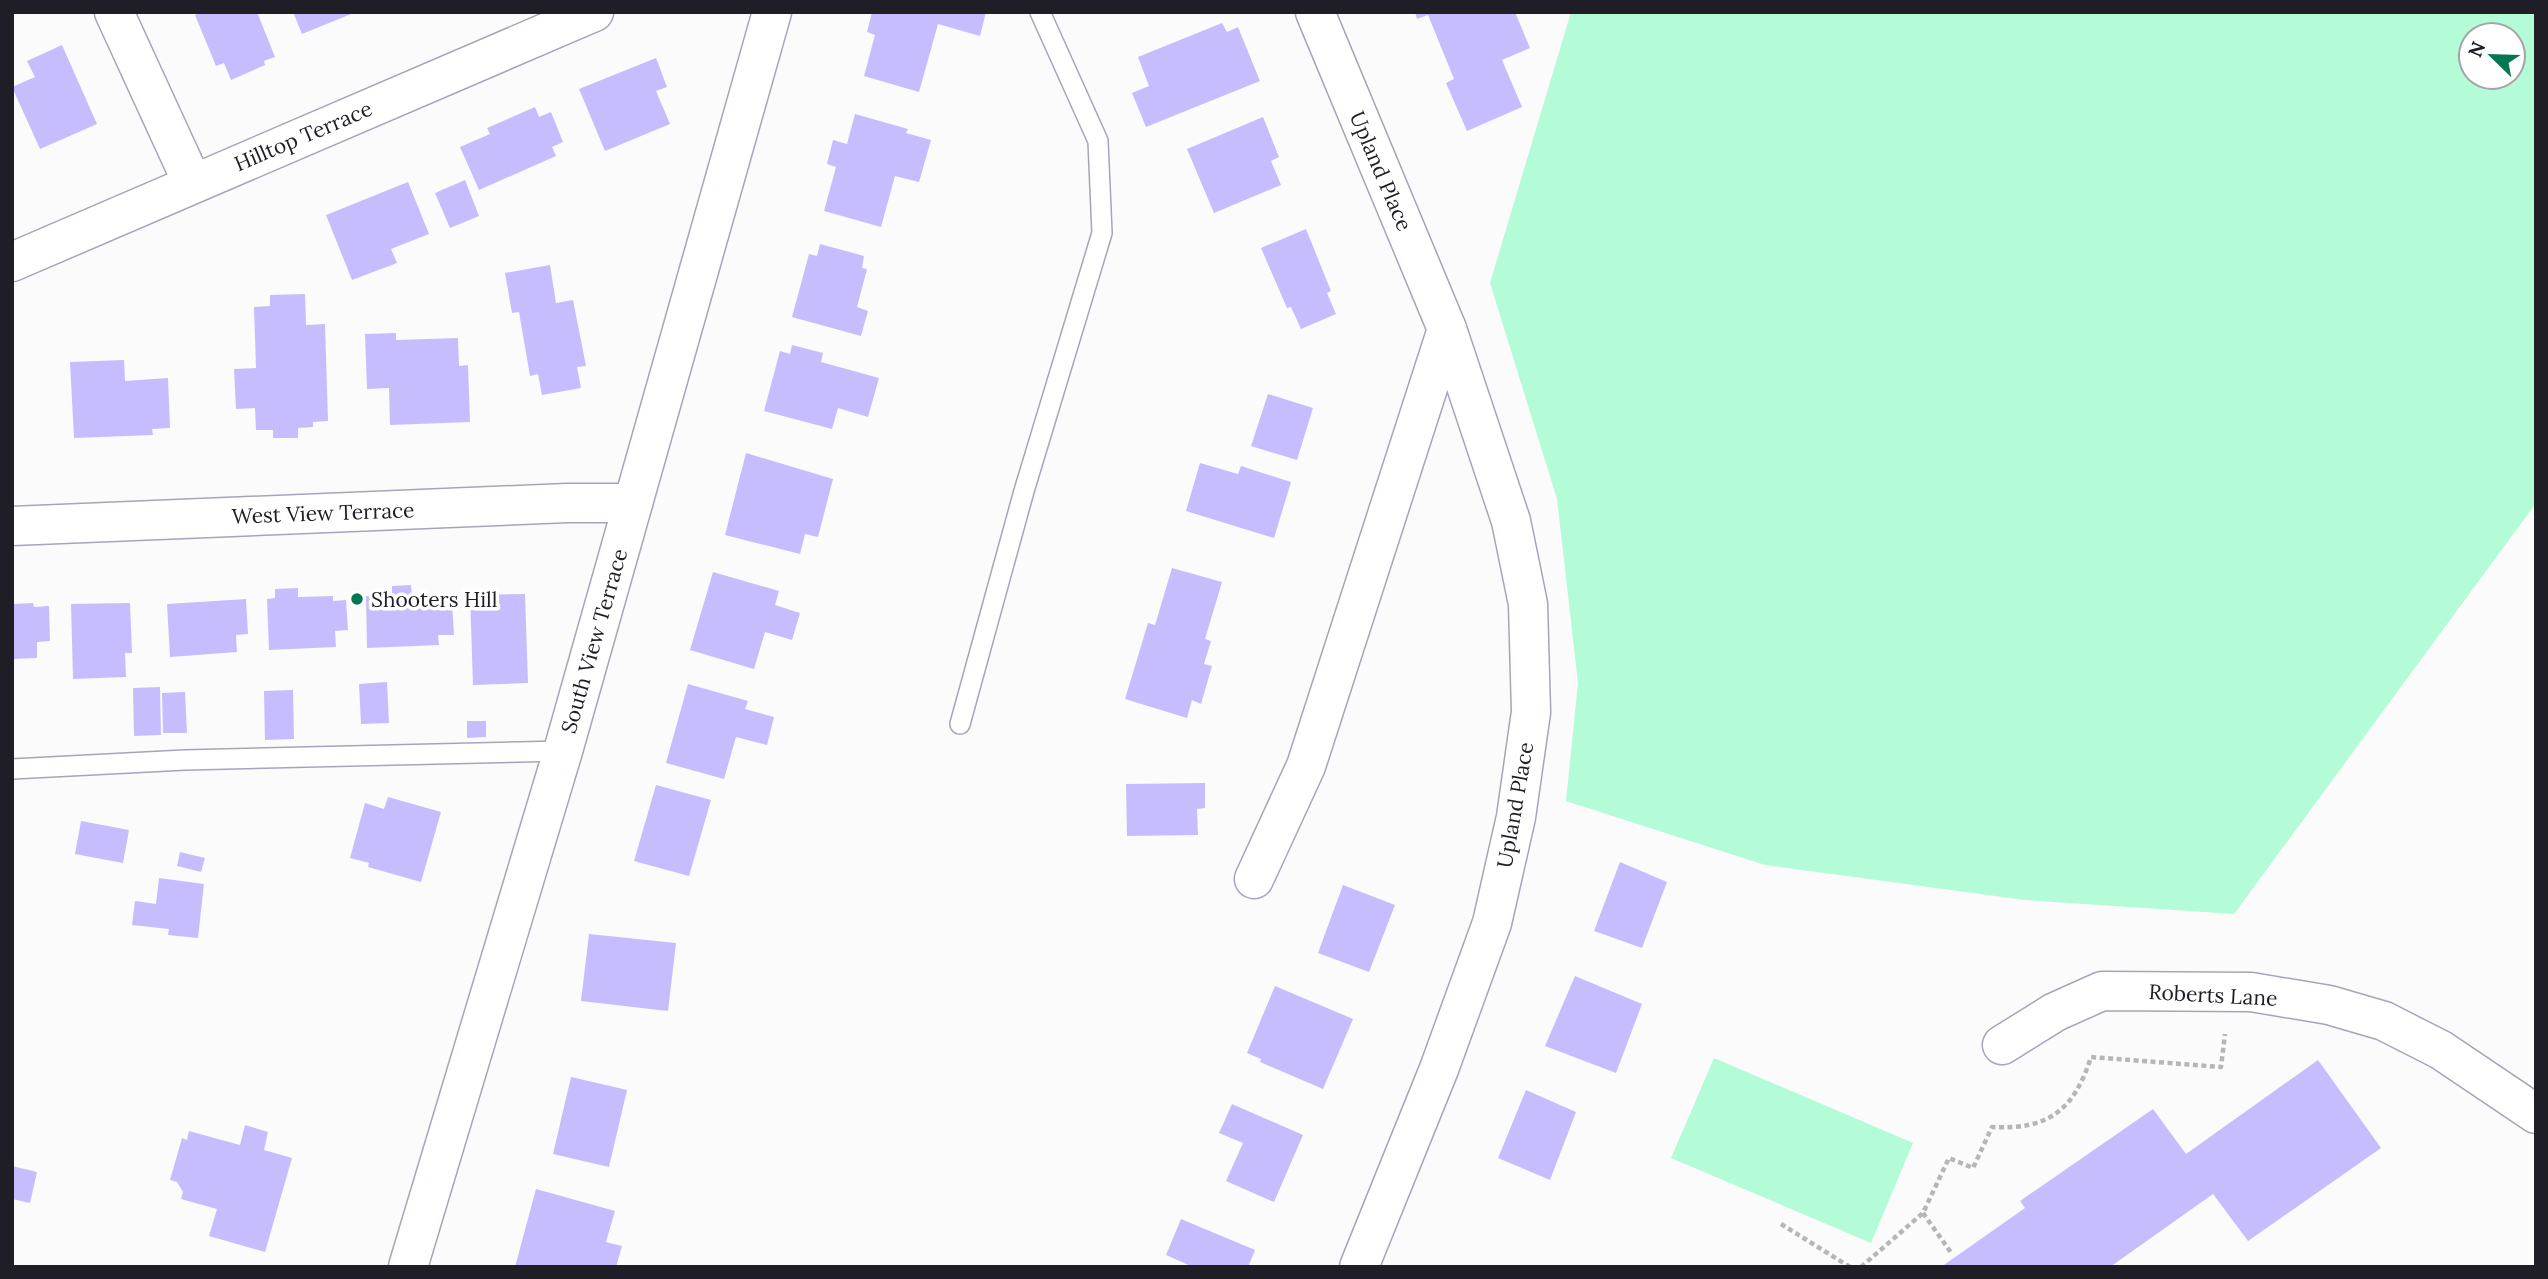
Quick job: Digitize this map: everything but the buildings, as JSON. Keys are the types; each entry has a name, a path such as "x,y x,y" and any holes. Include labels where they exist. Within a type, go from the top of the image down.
{"street":[{"path":"114,12 192,183"},
{"name":"Hilltop Terrace","path":"12,262 594,12"},
{"name":"South View Terrace","path":"408,1267 563,751 772,12"},
{"name":"Upland Place","path":"1315,12 1447,329 1511,521 1528,604 1531,712 1517,817 1492,923 1439,1069 1359,1267"},
{"path":"1254,879 1306,766 1447,329"},
{"name":"West View Terrace","path":"12,526 567,503 634,503"},
{"name":"Roberts Lane","path":"2002,1045 2055,1012 2102,992 2251,992 2329,1005 2384,1021 2441,1050 2536,1114"}],"lane":[{"path":"960,724 1024,491 1102,233 1097,141 1068,67 1041,12"},
{"path":"12,769 185,760 563,751"}],"path":[{"path":"1861,1267 1923,1213 1948,1158 1973,1168 1992,1127 2037,1125 2056,1114 2083,1081 2091,1057 2221,1067 2229,992"},
{"path":"1923,1213 1952,1254"},
{"path":"1781,1224 1850,1267"}],"green space":[{"path":"1571,12 2536,12 2536,503 2234,914 2025,900 1765,865 1566,801 1578,683 1557,499 1490,283"},
{"path":"1714,1058 1913,1143 1871,1243 1671,1158"}],"place":[{"name":"Shooters Hill","path":"357,599"}]}
